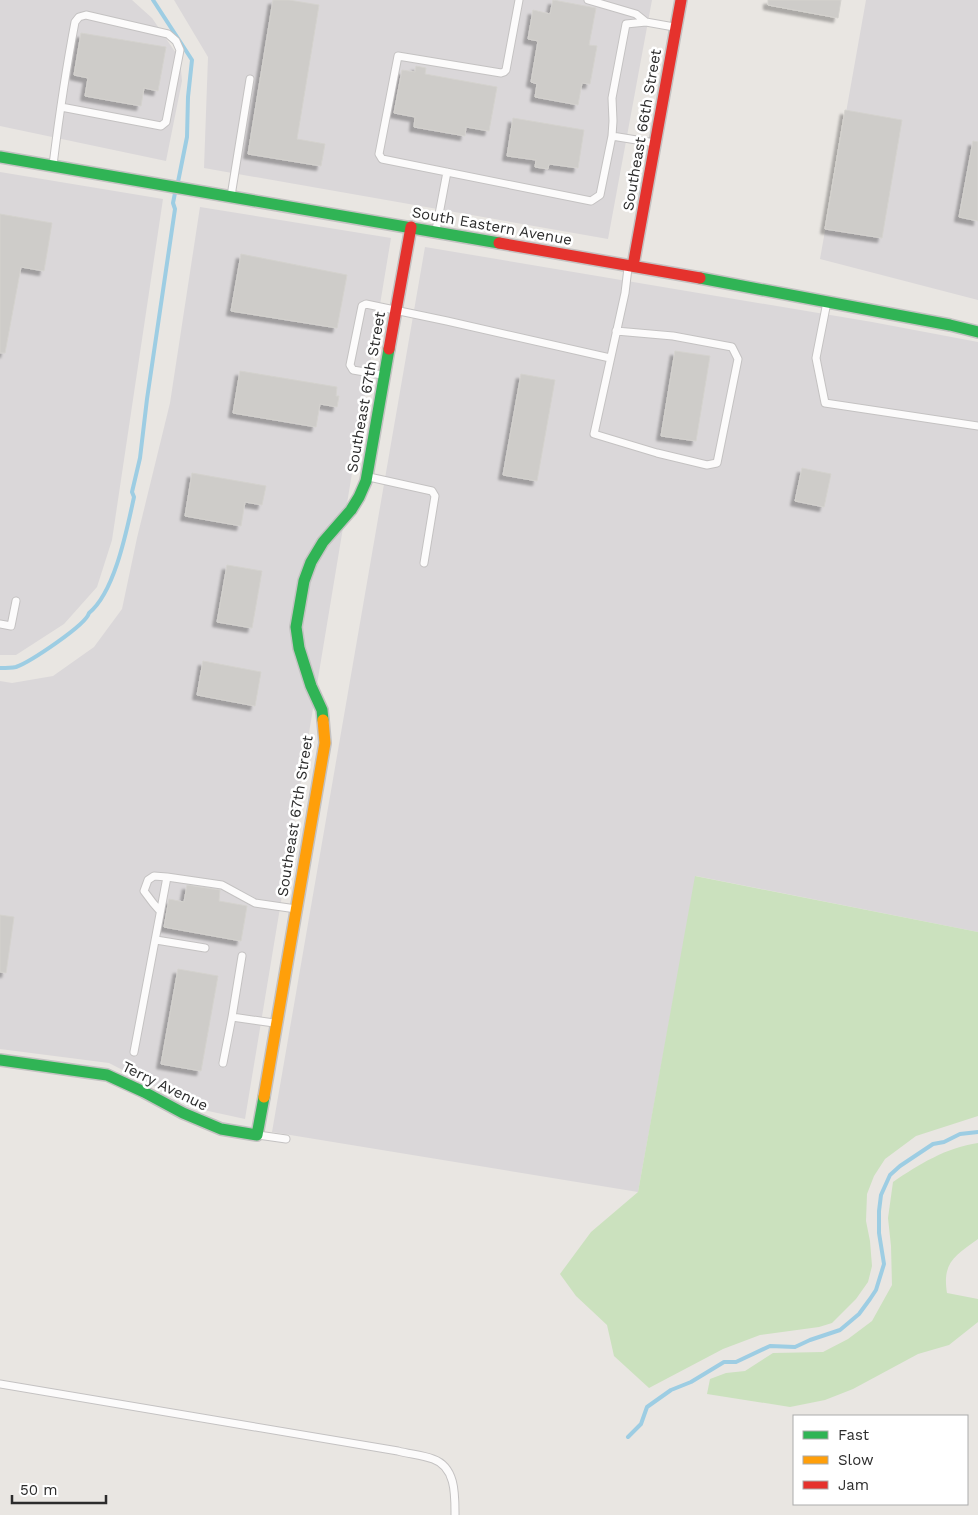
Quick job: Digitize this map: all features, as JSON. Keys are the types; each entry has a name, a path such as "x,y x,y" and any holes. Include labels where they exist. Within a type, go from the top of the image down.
{"street":[{"name":"Southeast 66th Street","path":"631,266 681,0"},
{"name":"South Eastern Avenue","path":"0,157 436,231 827,302 978,332"},
{"name":"Southeast 67th Street","path":"258,1135 324,743 322,710 311,686 299,648 296,627 304,581 311,562 323,542 351,510 366,481 411,227"},
{"name":"Terry Avenue","path":"0,1060 107,1075 183,1113 221,1129 258,1135"}],"lane":[{"path":"519,0 506,70 504,72 400,56 396,58 379,154 382,159 591,201 600,195 612,136 612,98 626,24 646,22 676,27"},
{"path":"588,0 636,14 646,22"},
{"path":"53,166 61,107 75,22 79,17 86,15 168,34 176,41 180,50 166,122 161,126 61,107"},
{"path":"231,196 250,79"},
{"path":"612,136 655,143"},
{"path":"436,231 447,172"},
{"path":"616,331 673,336 732,347 738,359 717,463 707,465 657,453 594,434 610,358 616,331 631,266"},
{"path":"827,302 816,358 825,402 978,426"},
{"path":"384,375 353,370 350,365 362,306 366,304 610,358"},
{"path":"366,476 432,491 435,496 424,563"},
{"path":"0,624 11,626 16,601"},
{"path":"160,911 144,891 148,880 154,876 222,885 255,903 296,909"},
{"path":"134,1052 167,877"},
{"path":"156,940 205,948"},
{"path":"224,1063 242,956"},
{"path":"232,1017 276,1024"},
{"path":"258,1135 286,1140"},
{"path":"0,1384 388,1449 435,1460 449,1471 455,1492 455,1515"}],"shaded area":[{"path":"0,0 132,0 152,18 180,59 182,81 166,161 0,126"},
{"path":"174,0 652,0 608,239 204,168 208,57"},
{"path":"866,0 978,0 978,300 820,259"},
{"path":"0,172 163,199 112,540 97,587 64,624 16,655 0,655"},
{"path":"200,207 391,238 245,1119 199,1109 109,1063 0,1049 0,681 12,683 53,676 94,647 122,609 137,538 170,403"},
{"path":"425,247 872,322 978,342 978,932 696,876 638,1192 272,1132"}],"green space":[{"path":"695,876 978,932 978,1116 916,1136 885,1159 874,1176 867,1194 866,1221 872,1266 868,1282 856,1299 832,1323 819,1327 760,1335 723,1349 649,1388 614,1356 607,1325 576,1296 560,1274 591,1232 638,1192"},
{"path":"978,1143 978,1239 952,1261 946,1274 946,1282 947,1293 978,1299 978,1322 949,1345 918,1354 853,1389 825,1400 790,1407 707,1394 710,1379 726,1373 745,1371 773,1353 823,1352 848,1339 872,1321 892,1285 888,1218 893,1182 923,1163 944,1153 955,1148"}],"building":[{"path":"273,0 289,0 319,5 297,139 325,144 321,166 248,154"},
{"path":"553,0 596,8 589,45 597,46 590,84 582,83 578,105 535,97 537,84 531,82 538,41 528,39 533,10 550,14"},
{"path":"768,0 841,0 838,18 768,5"},
{"path":"81,33 166,47 158,91 144,88 141,106 85,96 88,78 74,75"},
{"path":"416,66 426,68 425,74 497,87 489,131 466,127 465,136 414,127 415,117 394,113 402,70 415,72"},
{"path":"845,110 902,120 882,238 825,229"},
{"path":"513,118 584,130 578,168 549,164 548,169 535,167 536,160 507,156"},
{"path":"973,141 978,142 978,221 959,217"},
{"path":"0,214 52,223 44,271 21,267 5,353 0,353"},
{"path":"241,254 347,275 337,328 231,311"},
{"path":"675,351 710,356 696,441 661,436"},
{"path":"240,371 337,387 336,396 339,396 337,407 320,404 316,427 233,413"},
{"path":"521,374 555,380 537,481 503,475"},
{"path":"802,468 831,474 824,507 795,501"},
{"path":"192,473 266,486 262,505 245,502 241,526 185,516"},
{"path":"227,565 262,571 252,628 217,622"},
{"path":"203,661 261,672 255,706 197,695"},
{"path":"187,885 220,890 219,901 247,906 241,941 164,927 169,899 184,902"},
{"path":"0,915 14,917 6,973 0,972"},
{"path":"178,969 218,976 201,1071 161,1064"}],"waterway":[{"path":"153,0 192,60 188,97 187,137 178,182"},
{"path":"0,668 16,667 23,664 78,626 98,603 113,576 124,542 134,497 132,492 140,458 175,209 173,203 175,193"},
{"path":"628,1437 641,1424 647,1407 671,1390 691,1382 724,1362 736,1362 770,1346 795,1347 840,1330 859,1314 876,1290 884,1264 879,1233 879,1211 881,1195 890,1175 933,1144 944,1142 960,1134 978,1132"}],"traffic: fast":[{"path":"0,157 499,243"},
{"path":"700,278 950,325 978,332"},
{"path":"323,720 322,710 311,686 299,648 296,627 304,581 311,562 323,542 351,510 366,481 389,349"},
{"path":"0,1060 107,1075 183,1113 221,1129 257,1135 264,1097"}],"traffic: slow":[{"path":"264,1097 325,743 323,720"}],"traffic: jam":[{"path":"633,266 681,0"},
{"path":"389,349 411,227"},
{"path":"499,243 700,278"}]}
